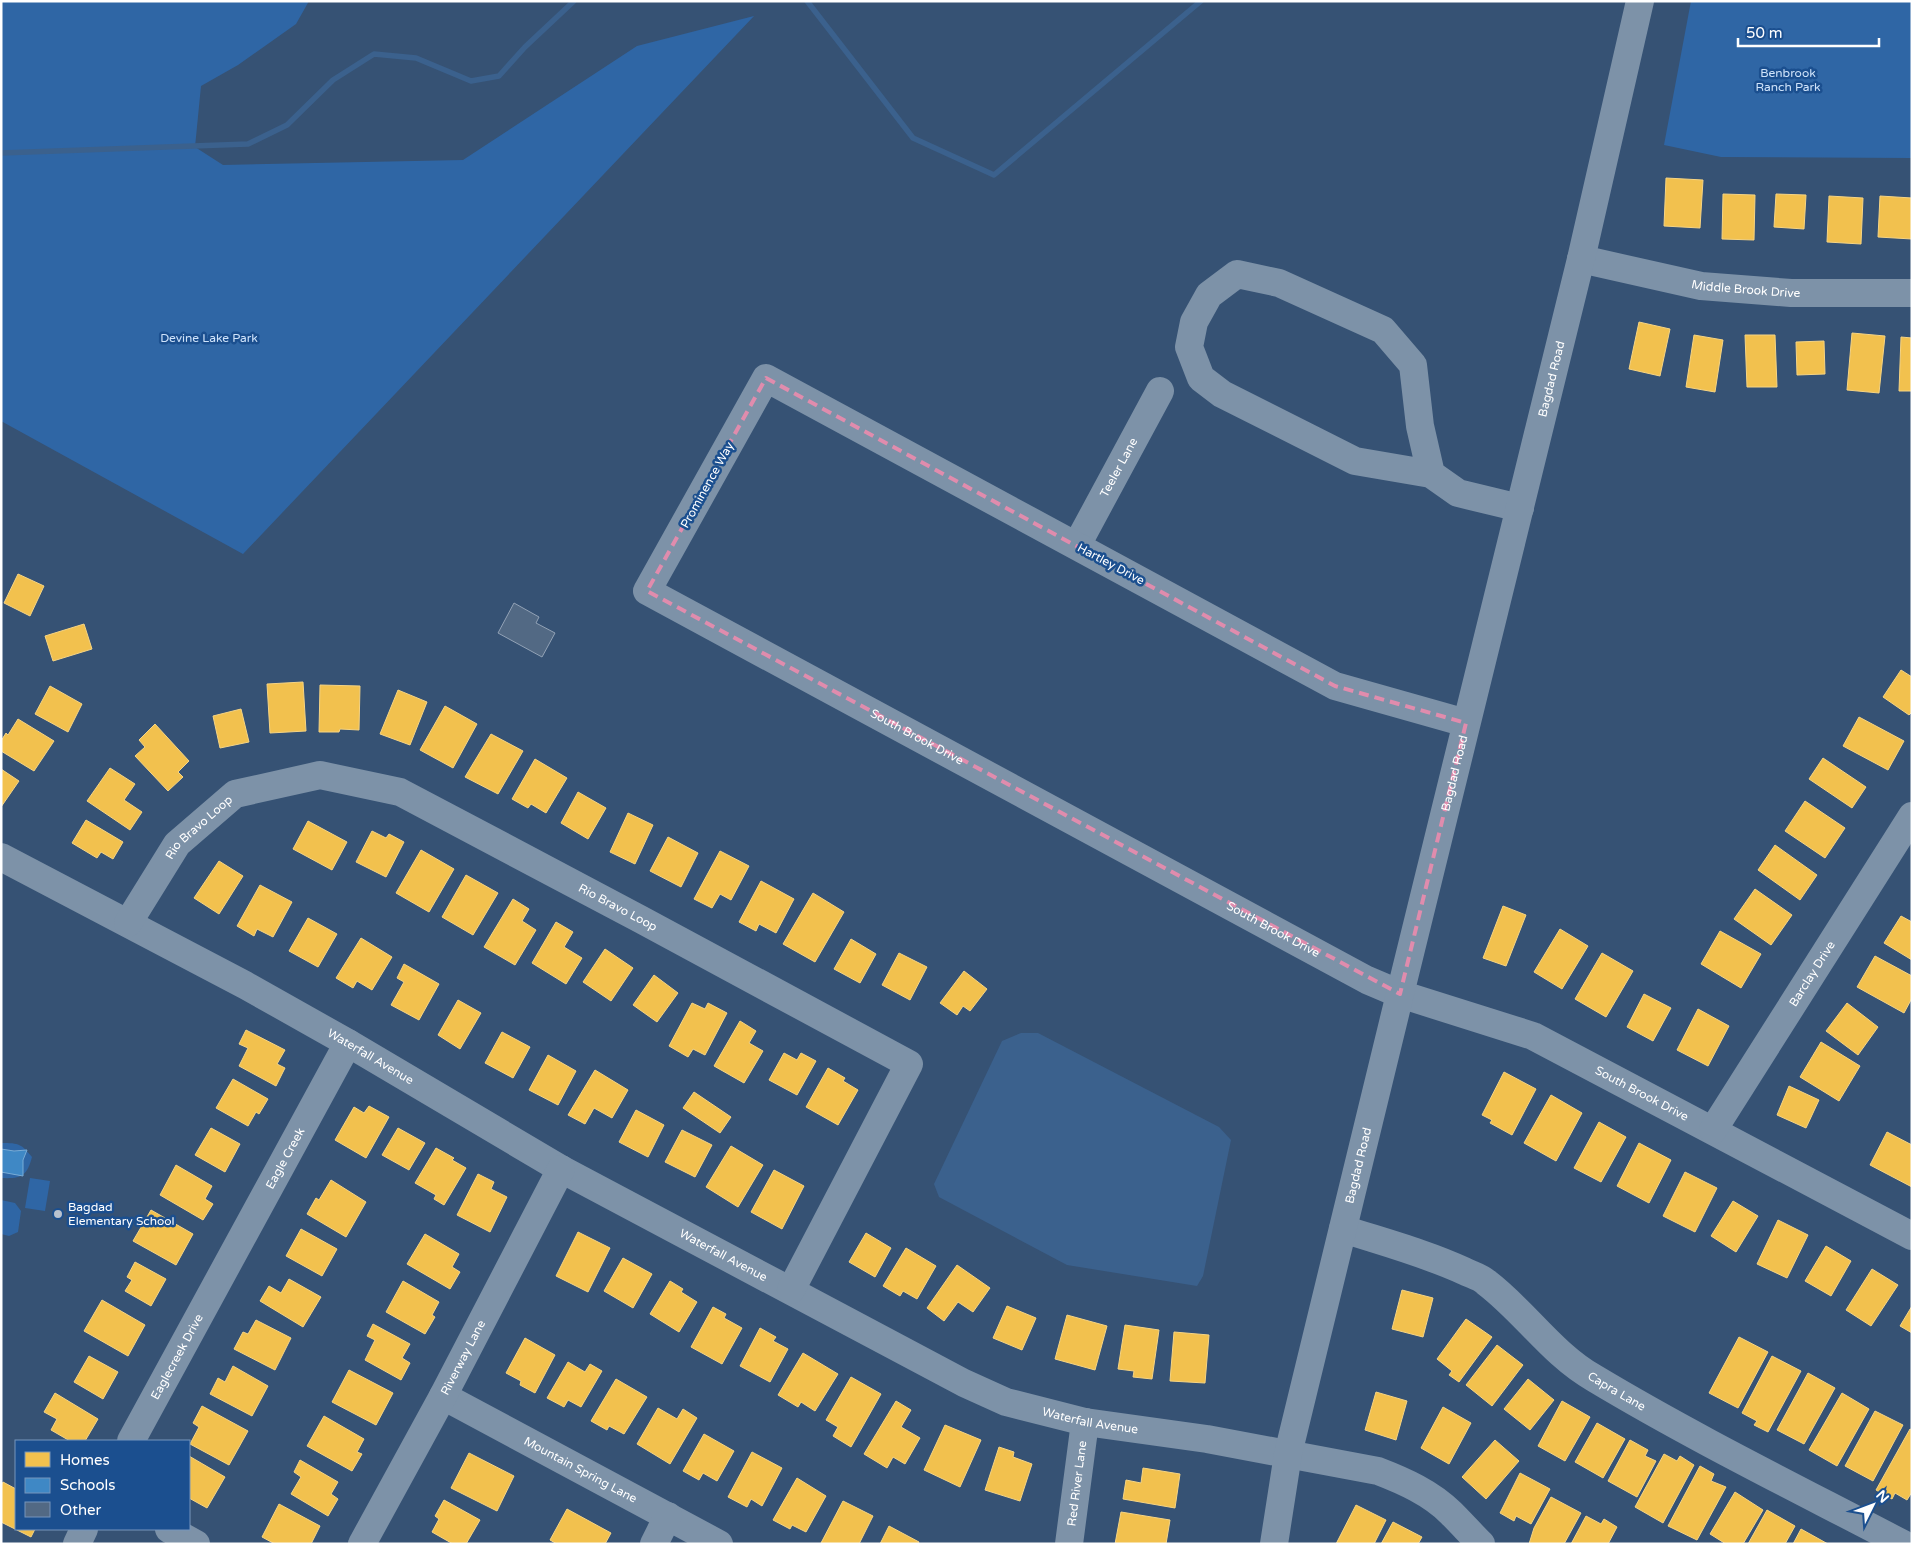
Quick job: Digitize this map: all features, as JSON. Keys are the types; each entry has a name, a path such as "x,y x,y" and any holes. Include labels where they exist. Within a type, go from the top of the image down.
{"street":[{"name":"Bagdad Road","path":"1274,1544 1288,1454 1581,259 1640,1"},
{"name":"Middle Brook Drive","path":"1581,259 1701,286 1791,293 1912,293"},
{"path":"1431,474 1420,426 1413,366 1383,330 1280,283 1237,274 1210,295 1194,322 1189,347 1201,378 1222,394 1355,461 1431,474 1458,493 1520,508"},
{"name":"Hartley Drive","path":"766,378 1336,686 1466,723"},
{"name":"Prominence Way","path":"647,591 766,378"},
{"name":"Teeler Lane","path":"1077,546 1160,390"},
{"name":"South Brook Drive","path":"647,591 1367,980 1400,994 1534,1036 1912,1236"},
{"name":"Rio Bravo Loop","path":"128,923 177,844 235,794 320,775 400,792 908,1064 791,1290"},
{"name":"Barclay Drive","path":"1713,1130 1912,816"},
{"name":"Waterfall Avenue","path":"1,857 245,985 348,1043 562,1169 964,1383 1006,1402 1085,1422 1207,1439 1378,1471 1398,1478 1419,1489 1450,1511 1481,1544"},
{"name":"Eagle Creek","path":"223,1273 348,1043"},
{"name":"Riverway Lane","path":"362,1544 443,1396 562,1169"},
{"name":"Capra Lane","path":"1343,1229 1448,1264 1486,1281 1514,1306 1541,1336 1564,1357 1592,1377 1742,1460 1903,1544"},
{"name":"Eaglecreek Drive","path":"132,1440 223,1273"},
{"name":"Mountain Spring Lane","path":"443,1396 719,1544"},
{"name":"Red River Lane","path":"1069,1544 1085,1422"},
{"path":"654,1544 668,1516"},
{"path":"77,1544 84,1530"},
{"path":"171,1530 196,1544"}],"highlighted area":[{"path":"766,378 1335,686 1466,723 1400,994 647,591"}],"green space":[{"name":"Devine Lake Park","path":"1,1 309,1 296,24 238,65 201,86 195,147 223,165 463,160 637,46 754,16 243,554 1,421"},
{"name":"Benbrook Ranch Park","path":"1691,1 1912,1 1912,158 1721,157 1664,145"},
{"path":"1,1143 20,1145 32,1157 28,1168 22,1175 14,1178 1,1178"},
{"path":"30,1178 50,1181 45,1211 25,1208"},
{"path":"1,1200 15,1203 21,1211 18,1232 9,1236 1,1234"}],"shaded area":[{"path":"1021,1033 1038,1033 1219,1127 1231,1140 1203,1276 1197,1286 1067,1265 939,1197 934,1184 1002,1041"}],"building: Homes":[{"path":"1666,178 1703,180 1700,228 1664,226"},
{"path":"1723,194 1755,195 1754,240 1722,239"},
{"path":"1776,194 1806,195 1804,229 1774,227"},
{"path":"1829,196 1863,198 1861,244 1827,242"},
{"path":"1880,196 1912,198 1912,239 1878,237"},
{"path":"1639,322 1670,329 1660,376 1629,369"},
{"path":"1852,333 1885,336 1879,393 1847,390"},
{"path":"1694,335 1723,340 1715,392 1686,387"},
{"path":"1745,335 1775,335 1777,387 1747,387"},
{"path":"1901,337 1912,338 1912,391 1899,391"},
{"path":"1824,341 1825,374 1797,375 1796,342"},
{"path":"18,574 44,586 30,616 4,603"},
{"path":"84,624 92,649 53,661 45,636"},
{"path":"1901,670 1912,677 1912,712 1909,715 1883,697"},
{"path":"303,682 306,731 270,733 267,684"},
{"path":"320,685 360,686 359,730 340,729 339,732 319,732"},
{"path":"50,686 82,704 68,732 35,714"},
{"path":"398,690 427,702 410,745 380,734"},
{"path":"445,706 477,724 453,768 420,750"},
{"path":"241,709 249,742 220,748 213,716"},
{"path":"1859,717 1904,741 1888,770 1843,746"},
{"path":"18,719 54,741 34,771 1,751 1,741 6,733 8,735"},
{"path":"155,724 189,761 178,772 183,777 168,791 135,756 145,747 139,740"},
{"path":"491,734 523,751 498,794 465,777"},
{"path":"1823,758 1866,787 1852,808 1809,779"},
{"path":"535,759 567,778 546,813 531,804 528,808 512,799"},
{"path":"110,768 135,784 124,800 142,812 130,830 87,801"},
{"path":"1,769 19,781 1,807"},
{"path":"578,792 606,808 588,839 561,823"},
{"path":"1805,801 1845,828 1825,858 1785,831"},
{"path":"628,813 653,825 635,864 610,852"},
{"path":"86,820 123,842 113,859 101,852 97,858 72,843"},
{"path":"308,821 347,842 332,870 293,849"},
{"path":"372,831 386,838 389,834 404,842 386,877 356,862"},
{"path":"668,837 698,853 681,887 650,871"},
{"path":"1775,845 1817,875 1800,900 1758,870"},
{"path":"421,850 454,869 429,912 396,893"},
{"path":"720,851 749,866 731,900 720,894 712,908 694,899"},
{"path":"219,861 243,876 219,914 194,898"},
{"path":"466,875 498,893 473,935 442,917"},
{"path":"761,881 794,899 776,933 759,924 756,931 739,922"},
{"path":"260,885 292,902 273,937 257,929 254,936 237,926"},
{"path":"1755,889 1792,915 1771,945 1734,919"},
{"path":"813,893 844,912 815,962 783,944"},
{"path":"513,899 529,909 522,921 536,930 515,965 484,947"},
{"path":"1503,906 1526,915 1506,966 1483,958"},
{"path":"1901,916 1912,922 1912,960 1884,943"},
{"path":"308,918 337,934 318,967 289,951"},
{"path":"556,922 573,932 564,947 582,958 566,984 532,963"},
{"path":"1560,929 1588,946 1562,989 1534,972"},
{"path":"1720,931 1761,954 1741,988 1701,964"},
{"path":"361,938 392,957 372,990 357,981 353,988 336,978"},
{"path":"851,939 876,954 860,983 834,969"},
{"path":"605,949 633,968 611,1001 583,982"},
{"path":"899,953 927,967 910,1000 882,985"},
{"path":"1602,953 1633,971 1606,1017 1575,999"},
{"path":"1875,956 1912,976 1912,998 1904,1013 1857,987"},
{"path":"404,964 439,984 419,1020 391,1005 404,982 397,978"},
{"path":"964,971 987,989 970,1011 963,1006 957,1015 940,1003"},
{"path":"654,975 678,993 657,1022 633,1005"},
{"path":"1644,994 1671,1008 1653,1041 1627,1027"},
{"path":"458,1000 481,1013 460,1049 438,1035"},
{"path":"692,1003 705,1009 708,1003 727,1013 705,1055 693,1049 688,1057 669,1046"},
{"path":"1847,1003 1878,1027 1858,1055 1826,1031"},
{"path":"1698,1009 1729,1026 1708,1066 1677,1050"},
{"path":"740,1021 756,1031 749,1043 763,1051 744,1083 714,1066"},
{"path":"246,1030 285,1050 277,1064 285,1068 276,1086 239,1066 248,1048 239,1044"},
{"path":"502,1032 530,1047 513,1078 485,1063"},
{"path":"1821,1042 1860,1066 1839,1101 1800,1077"},
{"path":"784,1053 797,1060 801,1053 816,1061 797,1095 769,1080"},
{"path":"548,1055 576,1071 558,1105 529,1090"},
{"path":"828,1068 845,1078 843,1081 858,1090 838,1125 806,1107"},
{"path":"595,1070 628,1090 612,1118 594,1108 585,1124 568,1115"},
{"path":"1504,1072 1536,1089 1512,1135 1490,1123 1492,1120 1482,1115"},
{"path":"233,1079 268,1099 259,1114 256,1112 248,1126 216,1108"},
{"path":"1789,1086 1819,1100 1806,1128 1777,1115"},
{"path":"694,1092 731,1117 720,1133 683,1108"},
{"path":"1551,1095 1582,1113 1556,1161 1524,1143"},
{"path":"369,1106 389,1117 366,1158 335,1140 354,1107 364,1113"},
{"path":"636,1110 664,1125 648,1157 619,1142"},
{"path":"1599,1122 1626,1137 1601,1182 1574,1168"},
{"path":"211,1128 240,1144 225,1172 195,1155"},
{"path":"398,1128 425,1143 409,1170 382,1155"},
{"path":"682,1130 712,1145 695,1177 665,1162"},
{"path":"1887,1132 1912,1145 1912,1187 1870,1165"},
{"path":"1639,1143 1671,1160 1649,1203 1617,1186"},
{"path":"731,1146 763,1165 738,1207 706,1187"},
{"path":"436,1148 454,1158 452,1160 466,1168 444,1205 434,1199 436,1195 415,1183"},
{"path":"176,1165 212,1186 205,1199 213,1204 203,1220 160,1195"},
{"path":"774,1170 804,1186 782,1229 751,1212"},
{"path":"1685,1172 1717,1188 1695,1232 1663,1216"},
{"path":"478,1174 494,1182 491,1189 507,1197 490,1232 457,1215"},
{"path":"331,1180 366,1202 346,1237 307,1214 316,1198 319,1200"},
{"path":"1733,1201 1758,1216 1736,1252 1711,1236"},
{"path":"151,1210 193,1234 176,1265 133,1241"},
{"path":"1778,1220 1808,1235 1787,1278 1757,1264"},
{"path":"301,1229 337,1249 322,1276 286,1256"},
{"path":"578,1232 610,1248 588,1292 556,1276"},
{"path":"866,1233 891,1248 875,1277 849,1262"},
{"path":"425,1234 459,1254 452,1267 460,1272 450,1289 407,1264"},
{"path":"1826,1246 1851,1261 1831,1296 1805,1281"},
{"path":"906,1248 936,1266 917,1299 903,1291 900,1296 883,1286"},
{"path":"623,1258 652,1274 633,1308 604,1291"},
{"path":"135,1262 166,1279 151,1306 125,1291 132,1280 127,1277"},
{"path":"957,1265 990,1288 973,1312 958,1302 944,1321 927,1308"},
{"path":"1872,1269 1898,1285 1871,1326 1846,1310"},
{"path":"289,1279 321,1297 303,1327 260,1301 269,1286 281,1293"},
{"path":"403,1281 439,1302 432,1315 435,1317 425,1334 386,1312"},
{"path":"670,1281 683,1289 681,1292 697,1302 679,1332 650,1314"},
{"path":"1402,1290 1433,1298 1423,1337 1392,1329"},
{"path":"102,1300 145,1325 128,1356 84,1331"},
{"path":"1007,1306 1036,1318 1022,1350 993,1338"},
{"path":"1912,1306 1912,1333 1900,1326"},
{"path":"713,1307 726,1314 724,1318 742,1328 722,1364 691,1347"},
{"path":"1067,1315 1107,1326 1095,1370 1055,1359"},
{"path":"1466,1319 1492,1337 1459,1382 1449,1375 1452,1371 1437,1359"},
{"path":"256,1320 291,1338 275,1370 234,1349 243,1332 248,1334"},
{"path":"373,1324 410,1344 402,1358 410,1363 401,1380 365,1360 375,1340 367,1336"},
{"path":"1125,1325 1159,1330 1152,1379 1133,1377 1134,1371 1118,1369"},
{"path":"760,1328 776,1337 773,1341 788,1349 770,1382 740,1366"},
{"path":"1174,1332 1209,1335 1205,1383 1170,1381"},
{"path":"1739,1337 1768,1352 1738,1408 1709,1393"},
{"path":"525,1338 555,1355 535,1393 520,1385 521,1381 506,1373"},
{"path":"1497,1345 1523,1365 1492,1406 1466,1385"},
{"path":"803,1353 838,1374 815,1411 801,1402 798,1407 778,1395"},
{"path":"89,1356 118,1372 103,1399 74,1382"},
{"path":"1772,1356 1801,1371 1768,1432 1754,1425 1757,1421 1742,1413"},
{"path":"568,1362 585,1372 590,1364 602,1371 581,1407 568,1400 564,1407 547,1398"},
{"path":"233,1366 268,1386 252,1416 210,1394 218,1378 225,1382"},
{"path":"349,1370 393,1393 376,1425 332,1402"},
{"path":"1808,1373 1835,1388 1804,1444 1777,1430"},
{"path":"851,1377 881,1394 851,1447 833,1436 838,1427 826,1420"},
{"path":"616,1379 647,1397 624,1434 609,1426 607,1430 591,1421"},
{"path":"1528,1379 1554,1400 1530,1430 1504,1409"},
{"path":"1376,1392 1407,1401 1396,1440 1365,1430"},
{"path":"55,1393 98,1419 86,1440 68,1440 51,1430 57,1419 44,1412"},
{"path":"1842,1393 1869,1409 1837,1466 1809,1450"},
{"path":"896,1401 911,1410 901,1427 920,1438 905,1464 893,1457 887,1468 864,1454"},
{"path":"1562,1401 1590,1417 1565,1461 1538,1446"},
{"path":"202,1406 248,1431 229,1465 190,1444 199,1427 193,1423"},
{"path":"1443,1407 1471,1423 1449,1464 1421,1448"},
{"path":"658,1408 677,1419 683,1409 697,1418 670,1464 637,1444"},
{"path":"1875,1411 1903,1425 1873,1481 1845,1466"},
{"path":"324,1416 364,1439 357,1452 362,1454 352,1471 307,1446"},
{"path":"1597,1423 1625,1439 1603,1478 1575,1462"},
{"path":"945,1425 981,1440 960,1487 924,1470"},
{"path":"1910,1429 1912,1430 1912,1492 1907,1500 1895,1493 1892,1499 1876,1490"},
{"path":"704,1434 734,1451 717,1481 703,1473 699,1480 683,1471"},
{"path":"1495,1440 1519,1461 1486,1499 1462,1477"},
{"path":"1630,1440 1648,1450 1645,1456 1656,1461 1637,1497 1608,1481"},
{"path":"999,1447 1014,1452 1013,1457 1032,1464 1020,1501 985,1490"},
{"path":"752,1452 782,1468 762,1506 751,1499 747,1507 728,1497"},
{"path":"469,1453 514,1476 497,1511 451,1488"},
{"path":"1664,1454 1677,1461 1680,1456 1694,1465 1663,1523 1635,1507"},
{"path":"190,1457 225,1477 207,1508 190,1499"},
{"path":"300,1460 338,1482 331,1494 338,1499 328,1516 291,1494 301,1477 294,1472"},
{"path":"1700,1466 1714,1474 1711,1481 1726,1487 1697,1540 1668,1526"},
{"path":"1143,1468 1180,1474 1175,1508 1123,1499 1126,1480 1141,1483"},
{"path":"1520,1473 1550,1489 1531,1524 1516,1516 1514,1521 1500,1513"},
{"path":"797,1478 826,1496 806,1532 792,1525 790,1529 773,1520"},
{"path":"3,1482 15,1488 15,1529 1,1522 1,1486"},
{"path":"1735,1492 1763,1510 1743,1544 1726,1544 1710,1534"},
{"path":"1551,1497 1581,1513 1564,1544 1529,1544 1534,1528"},
{"path":"444,1500 480,1520 466,1544 453,1544 432,1532 439,1519 435,1516"},
{"path":"843,1501 873,1516 859,1544 822,1544 821,1543"},
{"path":"279,1504 320,1526 311,1544 275,1544 262,1537"},
{"path":"1356,1505 1386,1520 1374,1544 1336,1544"},
{"path":"567,1509 611,1533 605,1544 557,1544 550,1540"},
{"path":"1767,1510 1795,1526 1785,1544 1748,1544"},
{"path":"1121,1512 1170,1520 1166,1544 1115,1544"},
{"path":"1586,1516 1601,1524 1604,1519 1617,1527 1608,1544 1571,1544"},
{"path":"1393,1522 1422,1537 1418,1544 1381,1544"},
{"path":"889,1526 919,1542 918,1544 880,1544"},
{"path":"1801,1529 1828,1544 1793,1544"},
{"path":"17,1530 34,1530 31,1537"}],"building: Schools":[{"path":"1,1149 27,1150 23,1160 23,1176 1,1172"}],"building: Other":[{"path":"514,603 539,617 536,623 555,633 542,657 498,633"}],"waterway":[{"path":"1,153 248,144 287,125 333,80 374,54 416,58 471,81 499,76 525,47 574,1"},
{"path":"807,1 913,138 994,175 1201,1"}],"place":[{"name":"Bagdad Elementary School","path":"58,1214"}]}
